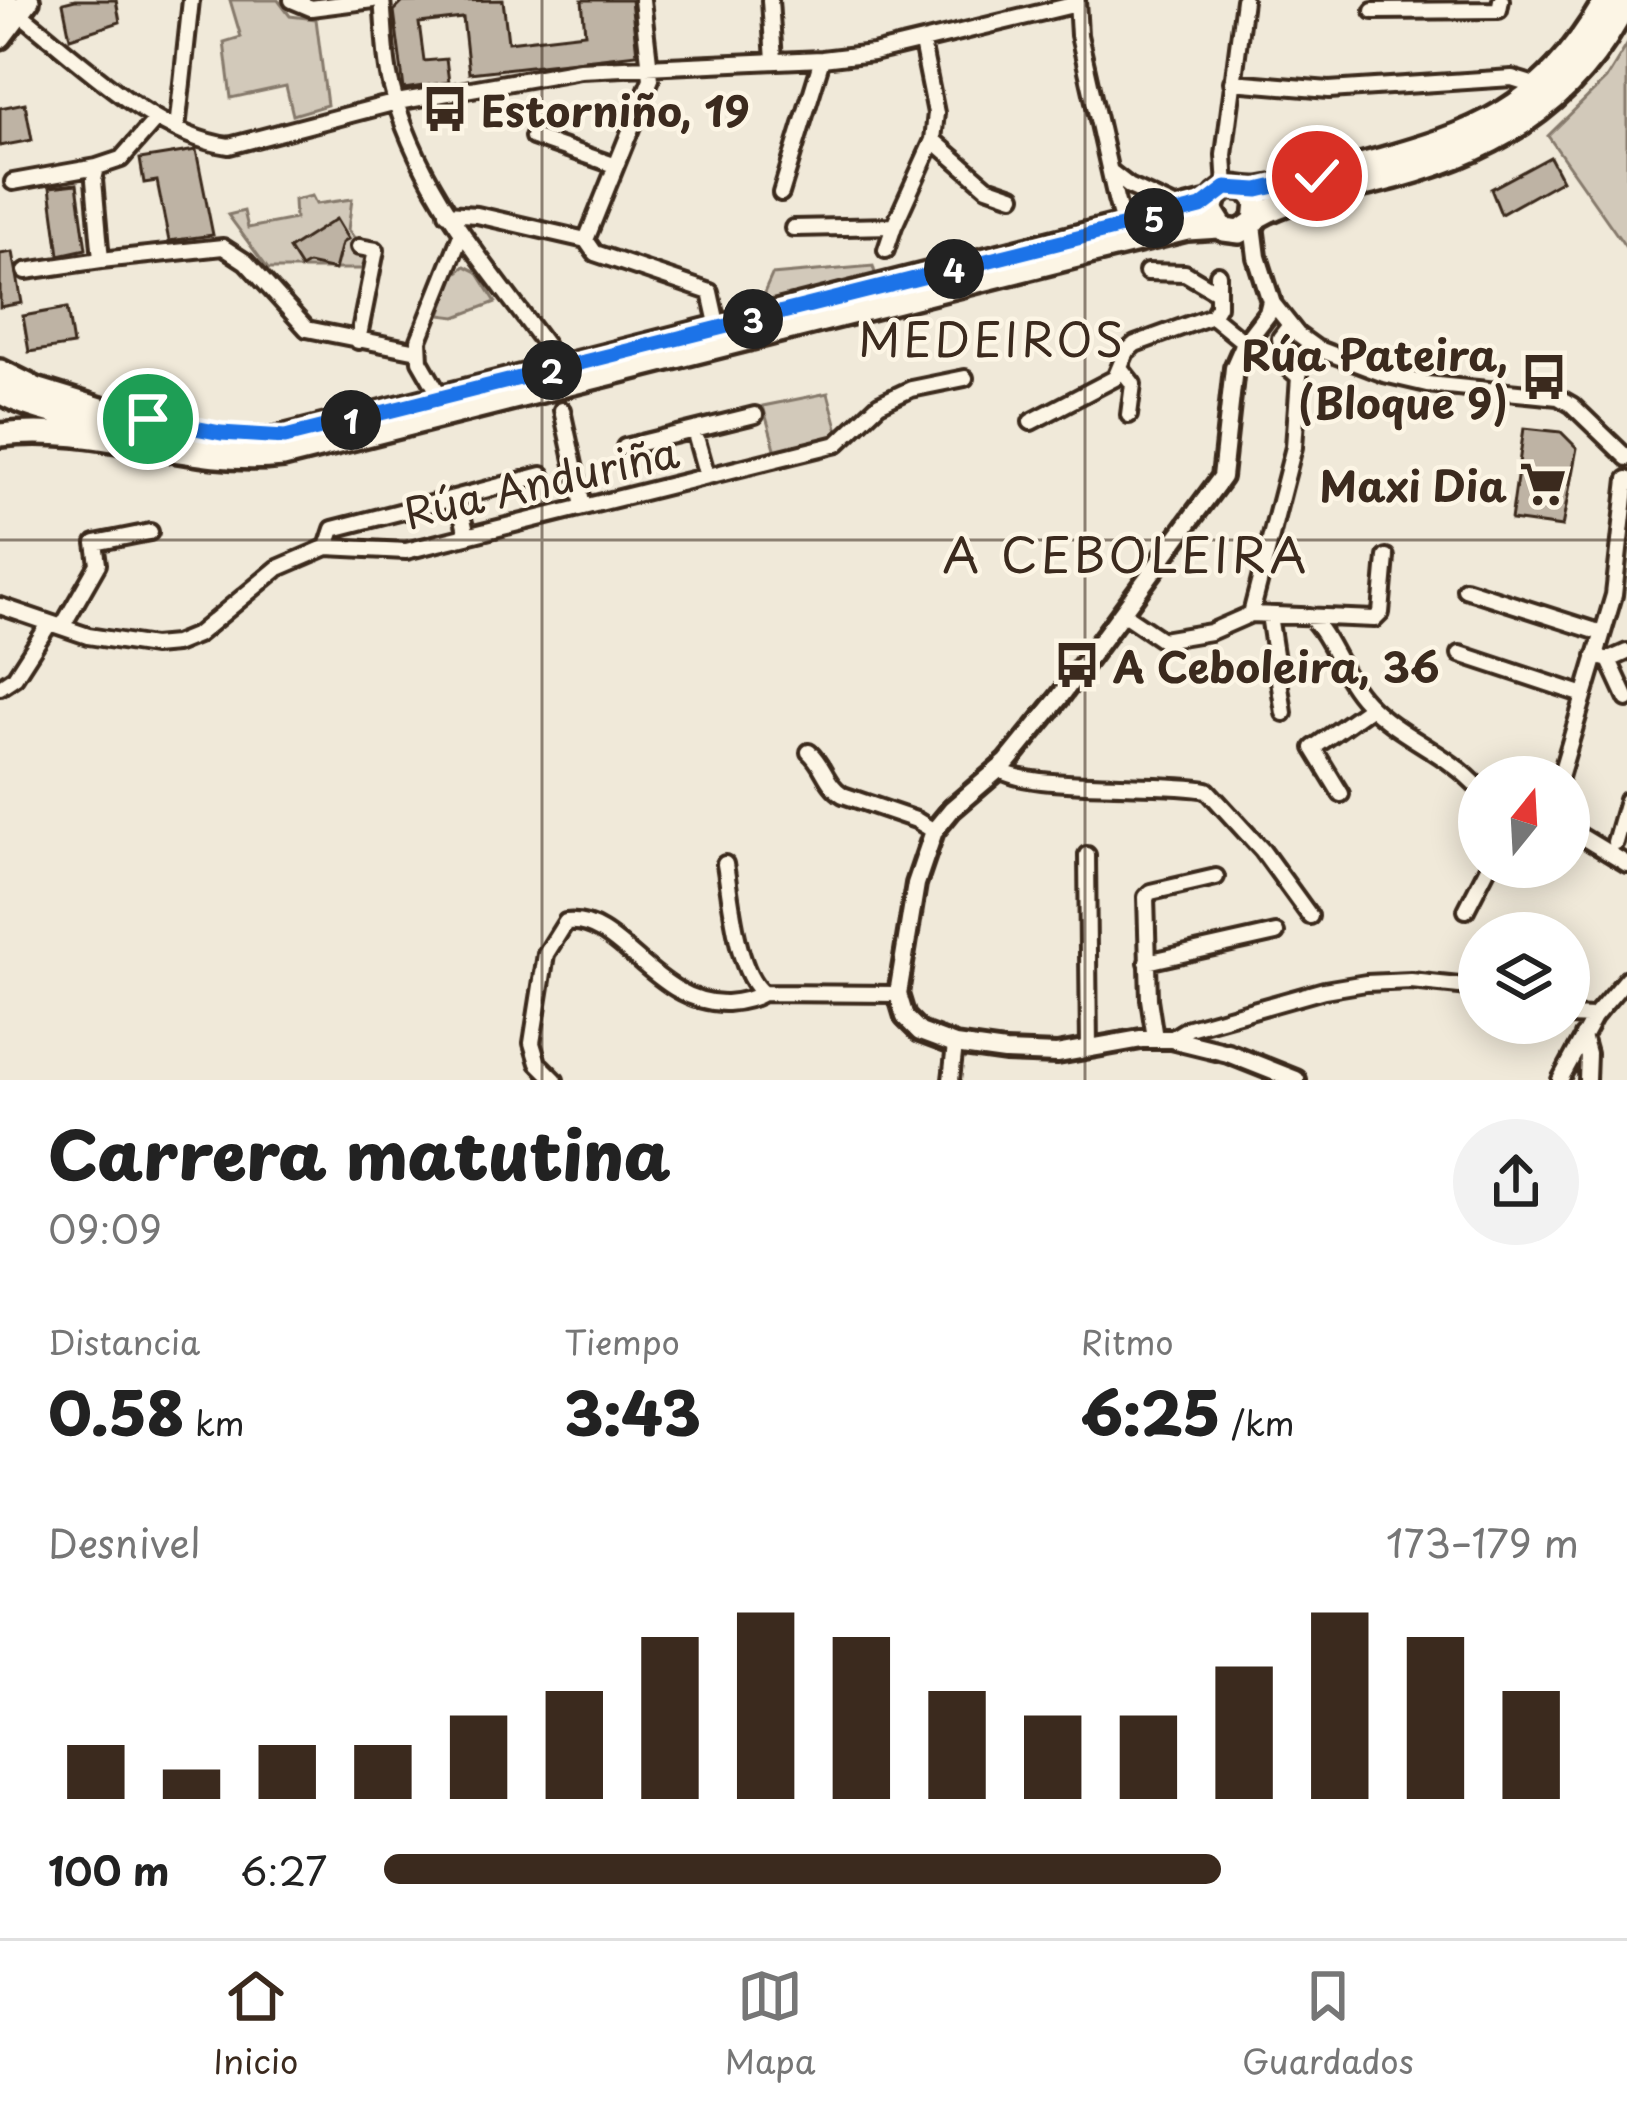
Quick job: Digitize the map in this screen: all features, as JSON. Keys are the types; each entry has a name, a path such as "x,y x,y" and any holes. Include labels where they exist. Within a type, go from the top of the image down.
{"main road":[{"path":"0,435 76,433 260,459 718,328 1121,222 1185,211 1229,194 1317,176 1465,134 1491,122 1540,87 1562,64 1606,0"},
{"path":"0,392 39,410 126,426 236,442 285,437 447,405 1154,237 1240,232 1289,203 1442,164 1528,122 1592,60 1627,1"},
{"path":"0,38 13,5"},
{"path":"1229,194 1257,202 1255,221"},
{"path":"1224,230 1212,215 1229,194"},
{"path":"0,371 36,389 101,409 221,433 285,437"}],"street":[{"path":"177,129 191,0"},
{"path":"292,0 311,8 373,0"},
{"path":"382,0 390,82 410,146 461,235 546,346"},
{"path":"586,240 651,80 642,0"},
{"path":"770,0 774,61"},
{"path":"1229,194 1224,155 1244,0"},
{"path":"1373,11 1499,10 1501,0"},
{"path":"13,5 156,119 230,146 398,101 580,70 822,59 922,43 1077,2 1079,35 1121,222 1154,237"},
{"path":"886,250 933,140 936,112 922,43"},
{"path":"781,193 822,59"},
{"path":"1232,82 1329,90 1512,78 1540,87"},
{"path":"13,182 121,159 156,119"},
{"path":"533,137 614,165"},
{"path":"933,140 988,187 1013,196"},
{"path":"98,166 94,180 101,260"},
{"path":"1111,172 1129,186 1185,211"},
{"path":"447,214 477,215 586,240 595,253 710,292 718,328"},
{"path":"1255,221 1257,257 1268,281 1270,301 1264,319 1245,344 1228,394 1228,446 1222,477 1059,698 1000,769 952,808 934,831 916,884 898,994 905,1017 920,1033 955,1045 1025,1053 1163,1038 1324,990 1412,981 1458,986"},
{"path":"794,228 894,226"},
{"path":"1224,230 1257,257"},
{"path":"447,405 423,369 418,351 461,235"},
{"path":"358,341 376,250 359,247"},
{"path":"26,271 230,249 307,329 418,351"},
{"path":"1147,272 1185,273 1217,292"},
{"path":"1031,422 1115,378 1126,352 1136,344 1212,316 1218,306 1218,274"},
{"path":"1270,301 1316,347 1384,374 1427,384 1558,397 1627,458"},
{"path":"1212,316 1245,344"},
{"path":"1251,614 1294,447 1299,376 1283,363 1280,338 1290,325"},
{"path":"1122,370 1133,384 1129,415"},
{"name":"Rúa Anduriña","path":"0,606 56,626 153,646 175,644 197,634 278,568 327,547 406,551 837,444 879,404 911,389 965,378"},
{"path":"562,410 583,506"},
{"path":"625,447 755,415"},
{"path":"694,430 707,476"},
{"path":"327,547 333,529 542,475"},
{"path":"1566,756 1584,694 1602,658 1627,479"},
{"path":"458,497 467,536"},
{"path":"0,687 15,677 56,626 98,564 95,543 151,532"},
{"path":"1121,614 1162,640 1210,632 1251,614 1375,619 1381,614 1386,557"},
{"path":"1465,590 1602,633"},
{"path":"1269,614 1284,713"},
{"path":"1309,616 1318,624 1339,668 1371,707 1395,730 1458,769"},
{"path":"1602,658 1627,652"},
{"path":"1460,654 1584,694"},
{"path":"1602,658 1627,699"},
{"path":"1341,794 1313,748 1371,707"},
{"path":"808,752 819,761 833,790 934,831"},
{"path":"1000,769 1008,777 1039,781 1143,782 1207,790 1262,850 1310,916"},
{"path":"1615,842 1627,800"},
{"path":"1590,842 1627,864"},
{"path":"1087,855 1089,1049"},
{"path":"725,864 742,953 752,985 763,993"},
{"path":"1163,1038 1147,962 1146,897 1216,877"},
{"path":"1466,910 1478,888"},
{"path":"555,1080 538,1063 532,1043 546,953 566,922 580,920 595,927 654,976 699,999 732,1003 763,993 898,994"},
{"path":"1147,962 1276,933"},
{"path":"1590,1024 1627,978"},
{"path":"1590,1017 1594,1017"},
{"path":"1163,1038 1206,1046 1296,1080"},
{"path":"1559,1080 1579,1044"},
{"path":"1585,1044 1587,1080"},
{"path":"951,1080 955,1045"}],"shaded area":[{"path":"230,0 278,0 290,16 316,19 327,105 293,115 286,86 231,98 224,42 241,37"},
{"path":"1627,45 1627,249 1548,136 1606,79"},
{"path":"312,196 316,204 352,199 348,230 356,240 354,251 367,257 363,269 268,269 228,215 244,211 248,228 295,219 294,200"},
{"path":"465,266 477,272 496,302 456,317 440,315 455,274"},
{"path":"873,266 876,277 767,304 764,293 772,275"},
{"path":"828,393 839,435 776,452 763,406"}],"building":[{"path":"116,0 120,22 70,38 63,3"},
{"path":"503,0 508,42 585,33 582,0 631,0 637,54 469,73 463,18 419,23 424,61 446,59 449,82 404,89 394,11 403,2"},
{"path":"25,103 32,140 0,146 0,108"},
{"path":"196,150 213,235 169,241 157,181 144,183 140,159"},
{"path":"1550,157 1562,180 1501,214 1491,189"},
{"path":"77,184 86,249 59,255 50,187"},
{"path":"336,219 348,239 342,243 335,270 308,264 301,268 289,249"},
{"path":"13,252 22,303 0,307 0,254"},
{"path":"67,308 73,345 29,352 23,316"},
{"name":"Maxi Dia","path":"1524,428 1561,432 1577,448 1562,527 1511,520"}],"place":[{"name":"Estorniño, 19","path":"445,109"},
{"name":"Rúa Pateira, (Bloque 9)","path":"1544,377"},
{"name":"Maxi Dia","path":"1543,484"},
{"name":"A Ceboleira, 36","path":"1077,665"}],"district":[{"name":"MEDEIROS","path":"992,338"},
{"name":"A CEBOLEIRA","path":"1126,553"}],"route":[{"path":"148,419 251,437 285,437 1201,207 1226,188 1258,190 1317,176"}]}
